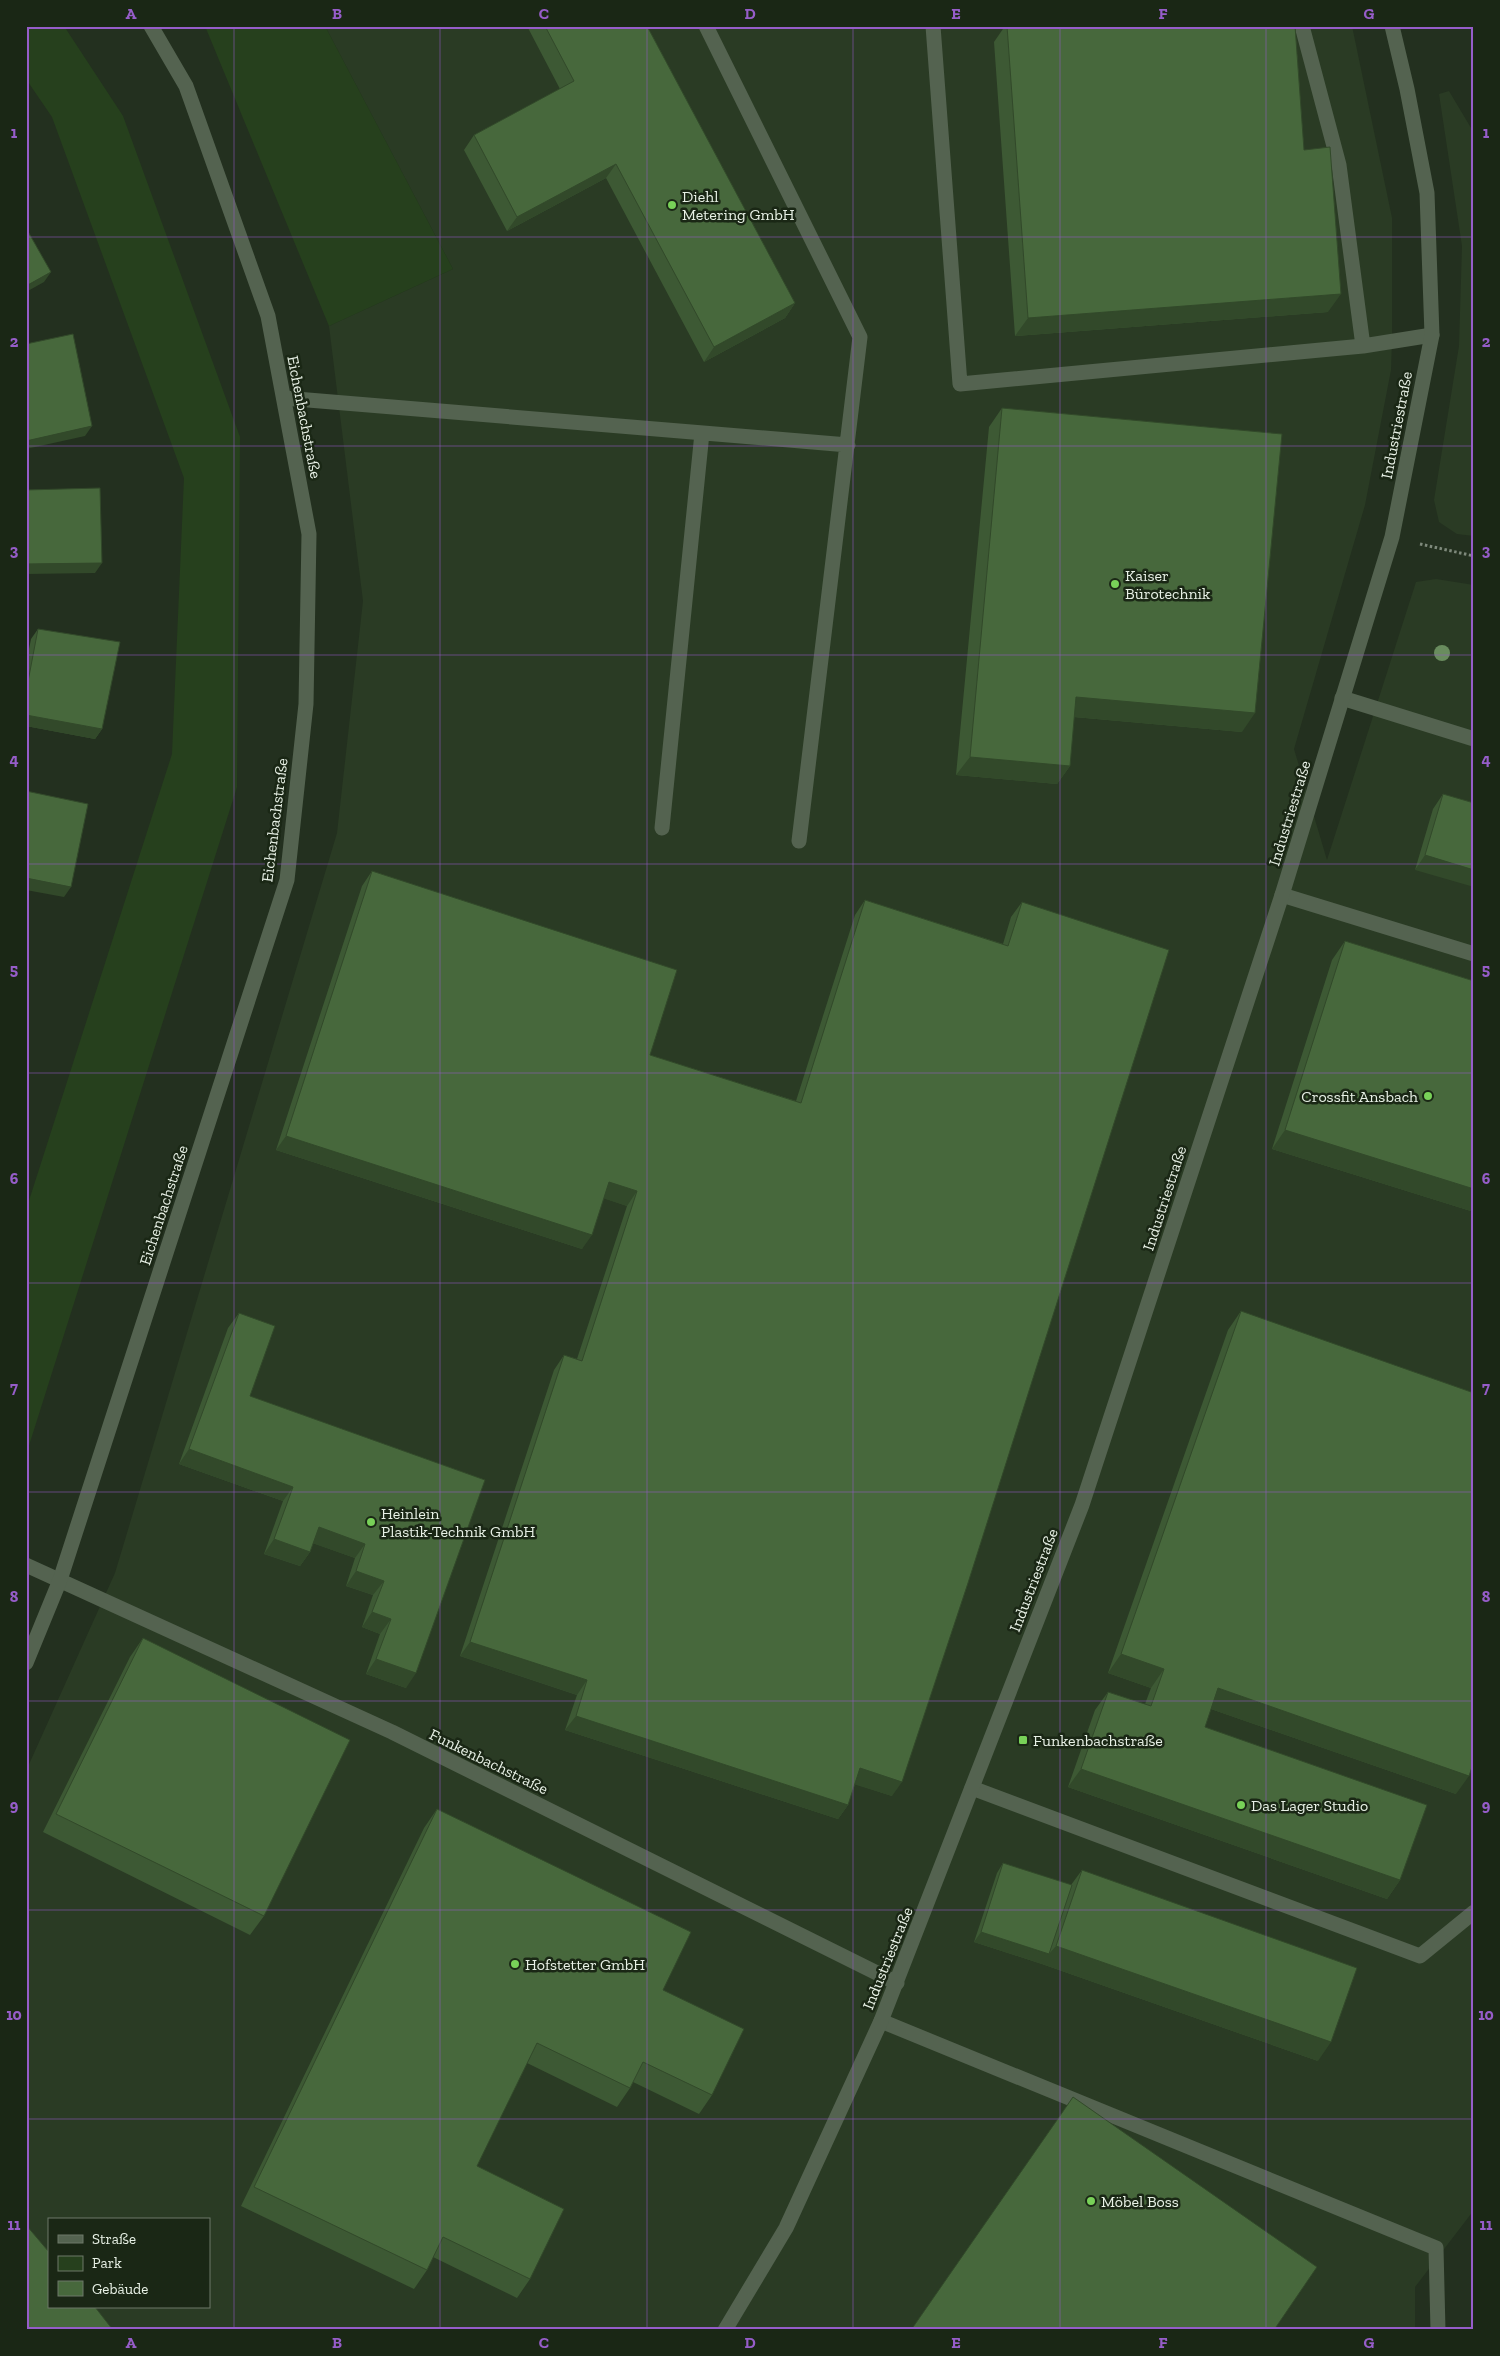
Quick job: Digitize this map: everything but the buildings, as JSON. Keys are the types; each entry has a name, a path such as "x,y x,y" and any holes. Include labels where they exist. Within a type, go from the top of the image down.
{"street":[{"name":"Eichenbachstraße","path":"26,1664 60,1580 287,880 306,704 309,534 268,316 186,86 151,26"},
{"path":"706,26 860,337 800,841"},
{"path":"933,26 960,384 1363,346 1432,335"},
{"path":"1302,26 1339,165 1363,346"},
{"name":"Industriestraße","path":"725,2330 786,2228 881,2021 1082,1505 1282,895 1392,538 1432,335 1427,193 1407,89 1392,26"},
{"path":"284,398 848,445"},
{"path":"662,828 702,433"},
{"path":"1342,698 1474,739"},
{"path":"1282,895 1474,954"},
{"name":"Funkenbachstraße","path":"26,1565 392,1732 897,1983"},
{"path":"972,1788 1420,1956 1474,1912"},
{"path":"881,2021 1436,2248 1438,2330"}],"path":[{"path":"1392,538 1474,556"}],"shaded area":[{"path":"325,26 1352,26 1392,218 1392,341 1391,370 1365,505 1294,749 1327,860 1416,582 1436,579 1474,585 1474,2210 1415,2287 1415,2330 26,2330 26,1771 115,1573 337,833 363,601 329,326 453,269"},
{"path":"1449,91 1474,133 1474,536 1457,534 1439,522 1434,500 1459,346 1462,246 1439,94"}],"green space":[{"path":"26,26 64,26 123,116 240,437 237,787 26,1455 26,1210 172,754 184,478 52,117 26,79"},
{"path":"205,26 325,26 453,269 329,326"}],"place":[{"name":"Diehl Metering GmbH","path":"672,205"},
{"name":"Kaiser Bürotechnik","path":"1115,584"},
{"name":"Crossfit Ansbach","path":"1428,1096"},
{"name":"Heinlein Plastik-Technik GmbH","path":"371,1522"},
{"name":"Funkenbachstraße","path":"1023,1740"},
{"name":"Das Lager Studio","path":"1241,1805"},
{"name":"Hofstetter GmbH","path":"515,1964"},
{"name":"Möbel Boss","path":"1091,2201"}]}
